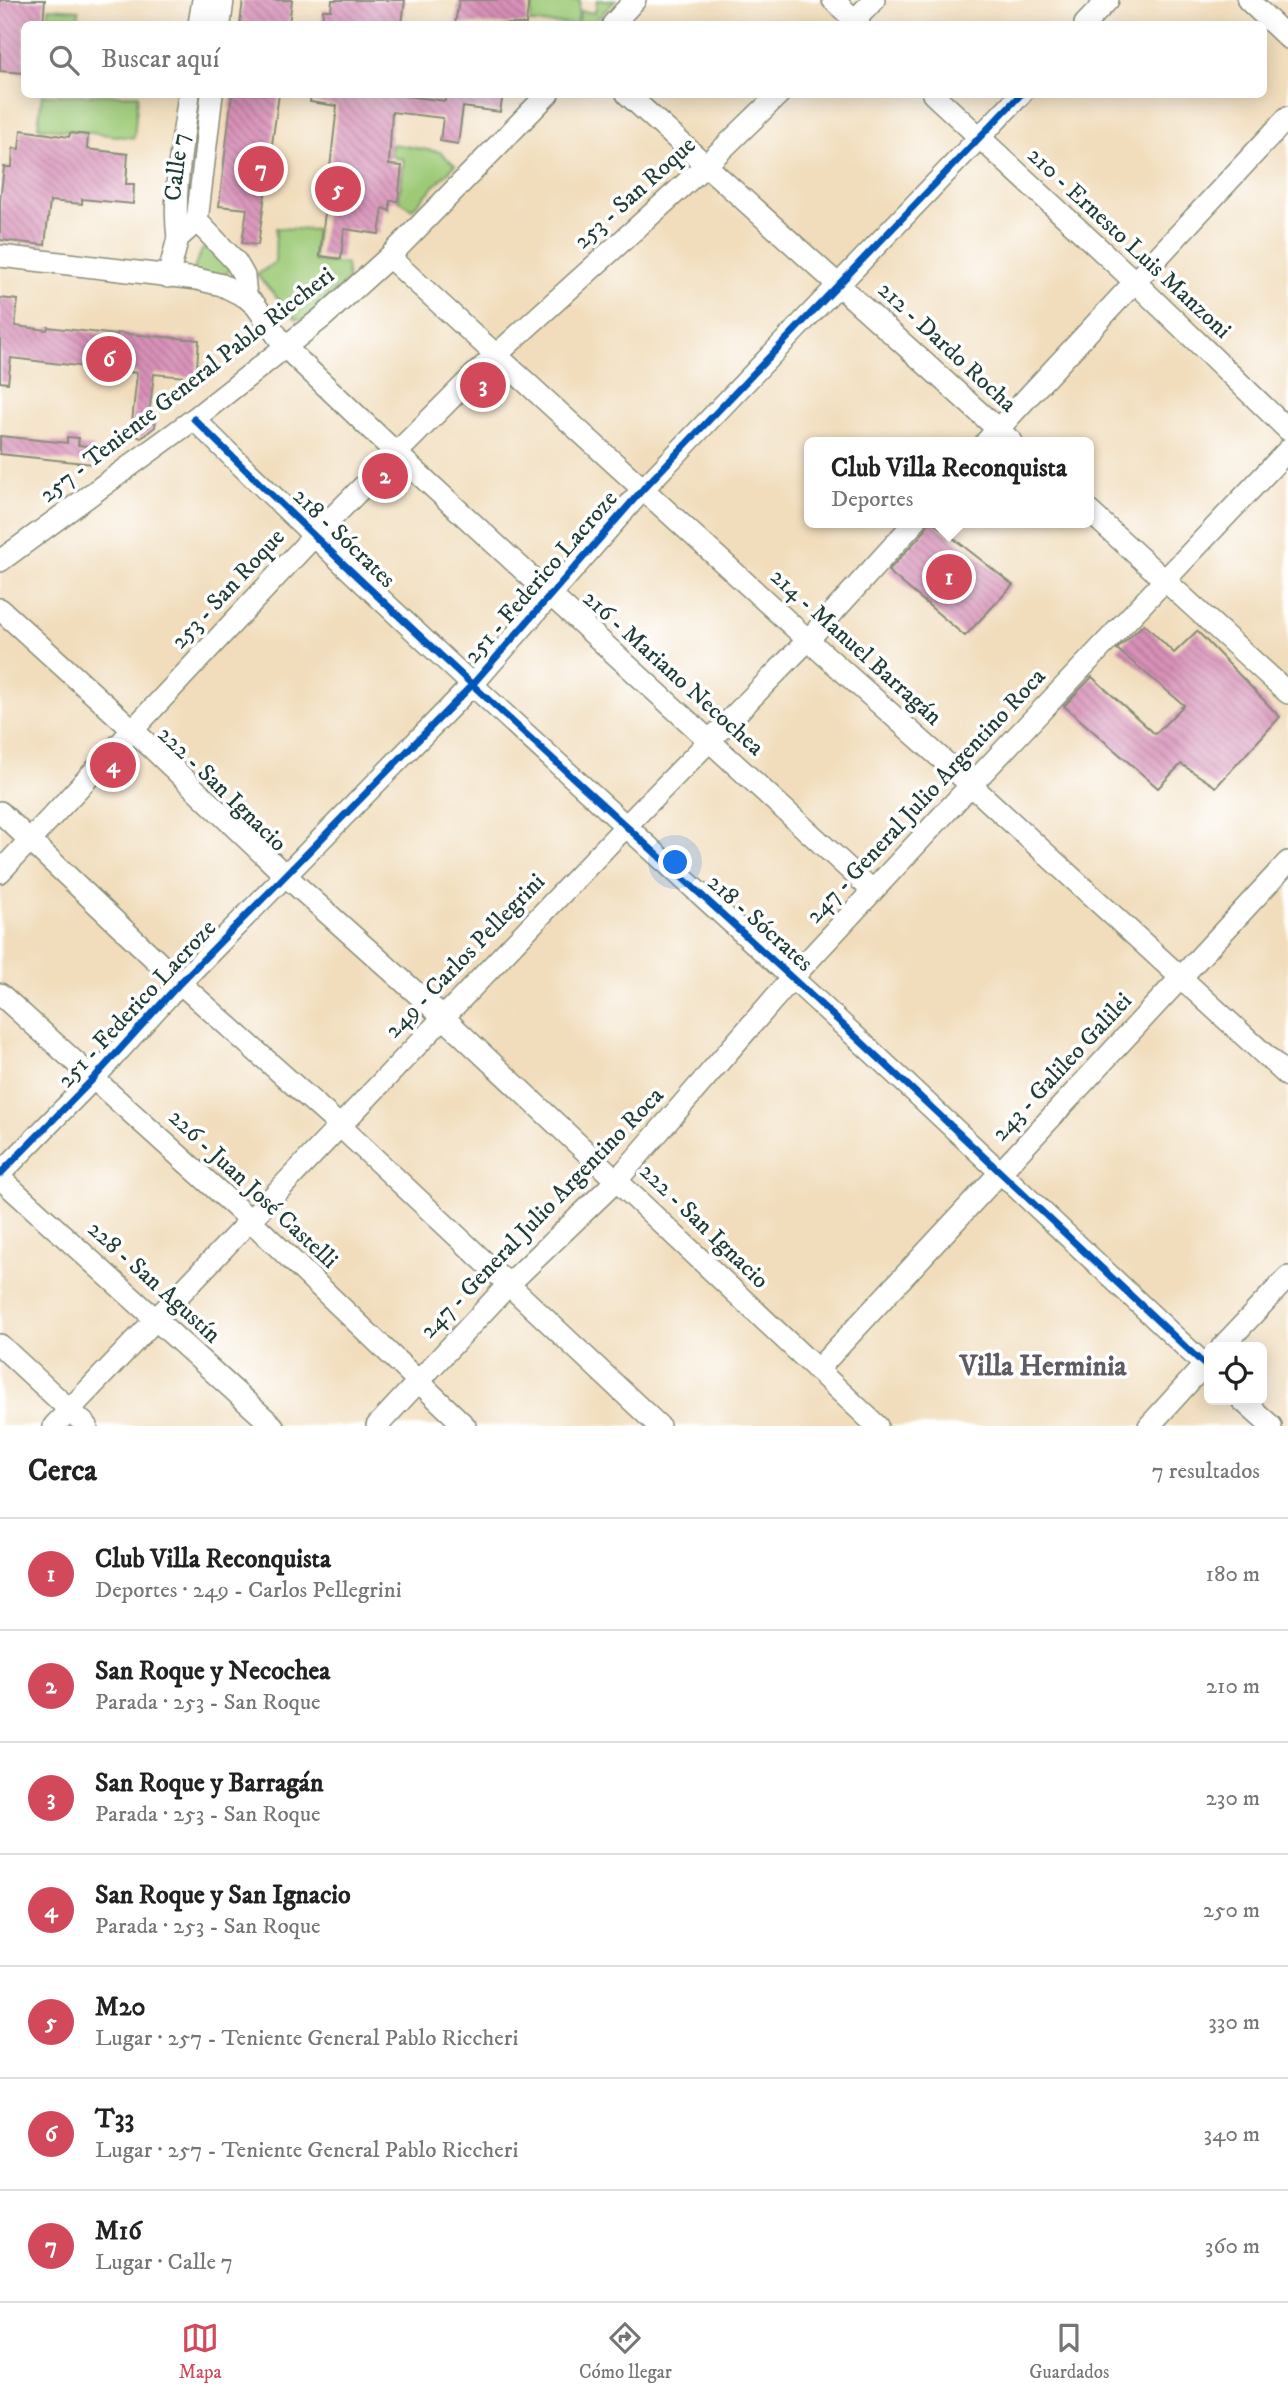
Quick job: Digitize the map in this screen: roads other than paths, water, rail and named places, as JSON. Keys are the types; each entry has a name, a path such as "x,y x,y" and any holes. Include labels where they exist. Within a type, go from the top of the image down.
{"street":[{"path":"200,21 203,0"},
{"path":"220,21 223,0"},
{"path":"616,21 635,0"},
{"path":"833,0 853,21"},
{"path":"857,21 874,0"},
{"path":"1088,21 1108,0"},
{"path":"1248,0 1288,38"},
{"name":"Calle 7","path":"167,276 178,238 175,212 188,98"},
{"name":"Calle 7","path":"178,238 197,221 212,98"},
{"name":"257 - Teniente General Pablo Riccheri","path":"0,561 286,348 388,257 544,98"},
{"name":"212 - Dardo Rocha","path":"631,98 840,284 998,437"},
{"name":"253 - San Roque","path":"0,872 313,537 396,453 495,355 706,165 775,98"},
{"name":"210 - Ernesto Luis Manzoni","path":"937,98 1288,430"},
{"name":"251 - Federico Lacroze","path":"0,1176 180,983 472,685 643,489 1017,98"},
{"path":"1000,437 1133,281 1288,117"},
{"path":"197,221 236,262 244,276 246,297"},
{"path":"0,256 197,279 222,285 246,297"},
{"name":"214 - Manuel Barragán","path":"388,257 1288,1076"},
{"name":"216 - Mariano Necochea","path":"246,297 256,306 286,348 396,453 873,891"},
{"name":"218 - Sócrates","path":"194,419 313,537 1204,1361"},
{"name":"247 - General Julio Argentino Roca","path":"377,1426 509,1284 617,1180 792,978 1288,450"},
{"path":"1094,515 1288,693"},
{"name":"249 - Carlos Pellegrini","path":"54,1426 625,827 808,640 909,528"},
{"name":"222 - San Ignacio","path":"0,609 132,729 286,876 443,1017 877,1426"},
{"path":"0,812 180,983 340,1126 659,1426"},
{"name":"243 - Galileo Galilei","path":"817,1370 1288,862"},
{"name":"226 - Juan José Castelli","path":"0,994 250,1220 466,1426"},
{"name":"228 - San Agustín","path":"0,1176 273,1426"},
{"path":"1227,1342 1288,1277"},
{"path":"0,1345 87,1426"},
{"path":"1149,1426 1204,1369"},
{"path":"1248,1405 1271,1426"}],"place":[{"name":"M16","path":"261,169"},
{"name":"M20","path":"338,189"},
{"name":"T33","path":"109,359"},
{"name":"San Roque y Barragán","path":"483,385"},
{"name":"San Roque y Necochea","path":"385,476"},
{"name":"Club Villa Reconquista","path":"949,577"},
{"name":"San Roque y San Ignacio","path":"113,765"}],"district":[{"name":"Villa Herminia","path":"1043,1366"}]}
